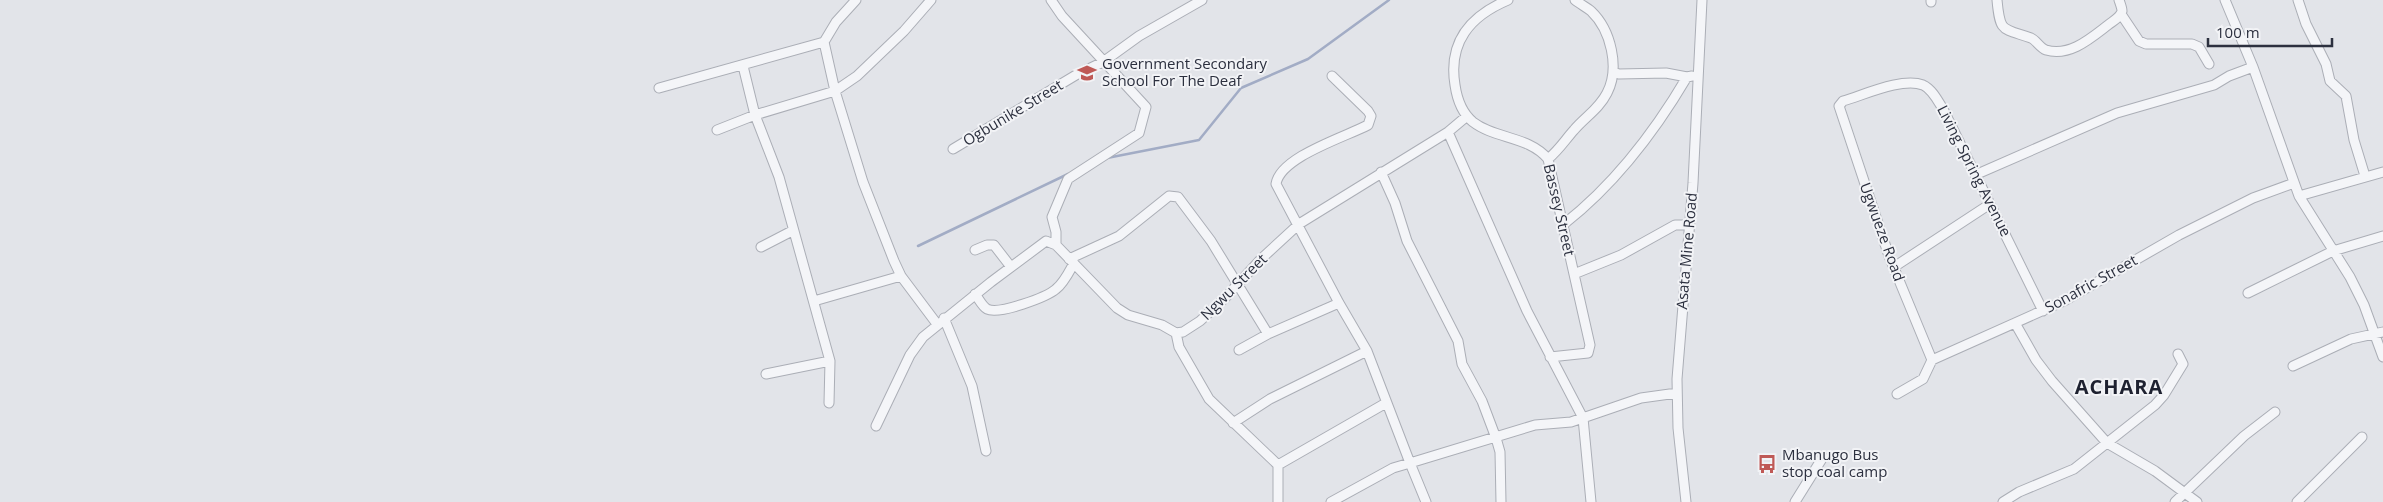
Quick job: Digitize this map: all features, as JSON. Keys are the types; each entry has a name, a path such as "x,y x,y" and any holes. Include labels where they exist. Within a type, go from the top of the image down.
{"street":[{"path":"659,88 706,73 743,66 824,42 836,22 856,0"},
{"path":"717,130 755,115 835,91 857,76 904,31 931,0"},
{"path":"1051,0 1062,16 1146,107 1138,133 1068,179 1052,217 1056,232 1056,245"},
{"name":"Ogbunike Street","path":"953,149 1103,62 1139,36 1202,0"},
{"path":"1467,116 1457,94 1453,63 1455,51 1468,26 1478,16 1508,0"},
{"path":"1548,159 1560,149 1575,129 1594,112 1607,94 1613,72 1606,31 1591,11 1575,0"},
{"name":"Asata Mine Road","path":"1686,502 1678,428 1678,358 1695,160 1702,0"},
{"path":"1997,0 1998,19 2004,28 2020,36 2032,38 2045,50 2061,50 2084,44 2121,14"},
{"path":"2119,0 2121,14 2139,41 2146,44 2192,44 2199,47 2209,64"},
{"path":"2225,0 2253,67 2299,196 2358,292 2383,357"},
{"path":"2298,0 2306,24 2326,64 2330,81 2346,96 2354,140 2365,176"},
{"path":"824,42 835,91 863,182 901,276 941,321 972,386 986,451"},
{"path":"743,66 755,115 779,177 792,231 830,361 829,403"},
{"path":"1975,175 2117,113 2214,85 2228,76 2253,67"},
{"path":"1613,72 1630,75 1666,73 1687,77 1698,74"},
{"path":"1332,76 1368,111 1370,119 1368,125 1304,154 1277,176 1276,184 1299,224 1338,303 1367,351 1426,502"},
{"path":"1564,224 1608,184 1638,150 1687,77"},
{"name":"Living Spring Avenue","path":"1841,102 1904,83 1922,85 1935,96 2006,232 2043,310"},
{"name":"Ugwueze Road","path":"1841,102 1839,106 1894,267 1932,360"},
{"name":"Ngwu Street","path":"1176,332 1183,332 1200,320 1299,224 1448,132 1467,116"},
{"name":"Bassey Street","path":"1467,116 1480,126 1533,146 1548,159 1590,345 1588,353 1550,357"},
{"path":"1448,132 1465,174 1550,357 1583,418 1591,502"},
{"path":"1381,172 1395,203 1407,241 1458,341 1462,364 1482,401 1496,438 1500,452 1501,502"},
{"path":"2299,196 2383,172"},
{"name":"Sonafric Street","path":"1932,360 2064,301 2179,235 2253,198 2294,184"},
{"path":"975,294 988,309 993,311 1008,309 1050,294 1058,288 1071,261 1119,236 1169,196 1174,195 1178,197 1212,241 1268,334"},
{"path":"1894,267 1990,204"},
{"path":"1574,274 1621,255 1675,225 1689,225"},
{"path":"761,247 792,231"},
{"path":"2248,293 2333,251 2383,236"},
{"path":"876,426 910,355 923,337 975,294 1046,242 1056,245 1117,308 1128,315 1162,325 1176,332 1179,348 1192,373 1209,398 1278,465 1278,502"},
{"path":"975,250 987,245 994,245 1011,267"},
{"path":"814,301 901,276"},
{"path":"1239,350 1268,334 1338,303"},
{"path":"2015,322 2041,367 2070,404 2107,443 2142,462 2198,502"},
{"path":"2292,366 2341,343 2383,332"},
{"path":"1233,422 1270,399 1367,351"},
{"path":"2003,502 2017,498 2074,469 2155,406 2183,364 2178,354"},
{"path":"1898,394 1923,378 1932,360"},
{"path":"766,374 830,361"},
{"path":"1331,502 1393,468 1535,426 1571,422 1606,408 1641,398 1677,393"},
{"path":"1278,465 1386,403"},
{"path":"2174,502 2244,436 2275,412"},
{"path":"2297,502 2362,437"},
{"path":"1795,502 1823,457"}],"waterway":[{"path":"1107,158 1199,140 1241,88 1308,59 1389,0"},
{"path":"918,246 1068,174"}],"place":[{"name":"Government Secondary School For The Deaf","path":"1087,73"},
{"name":"Mbanugo Bus stop coal camp","path":"1767,464"}],"district":[{"name":"ACHARA","path":"2119,387"}]}
